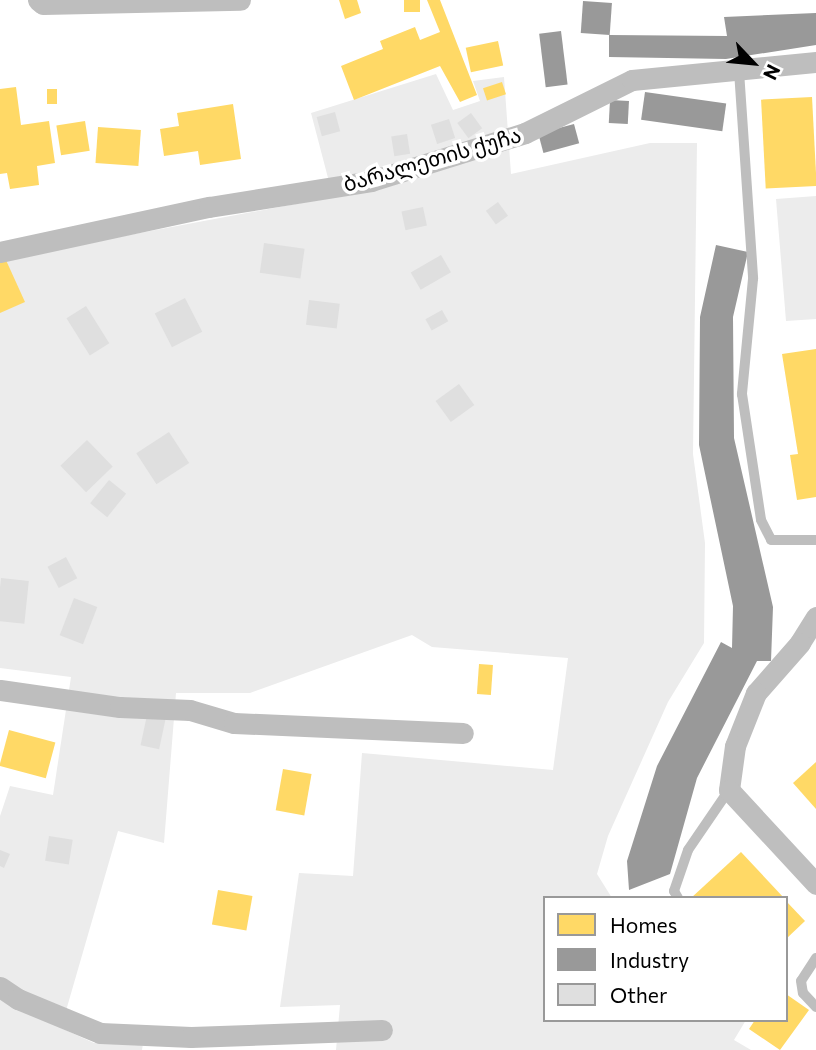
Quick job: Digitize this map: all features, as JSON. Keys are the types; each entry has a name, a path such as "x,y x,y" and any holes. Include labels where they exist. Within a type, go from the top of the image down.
{"street":[{"path":"38,0 43,4 240,0"},
{"name":"ბარალეთის ქუჩა","path":"0,252 209,207 370,181 525,133 632,80 816,62"},
{"path":"816,617 800,643 756,693 735,746 730,790 816,884"},
{"path":"0,690 121,707 190,710 234,723 463,733"},
{"path":"0,987 18,999 100,1032 191,1037 382,1030"}],"lane":[{"path":"739,71 753,279 742,394 761,520 771,540 816,540"},
{"path":"677,896 674,891 688,850 730,790"},
{"path":"816,958 801,981 803,993 816,1007"}],"shaded area":[{"path":"436,74 453,110 480,101 473,81 504,77 511,174 650,143 697,143 693,454 705,543 704,643 668,702 608,836 597,874 611,896 543,896 543,1022 745,1022 734,1040 751,1050 336,1050 340,1005 280,1007 299,873 353,876 362,753 553,770 568,658 432,647 412,635 250,693 176,693 164,843 118,831 61,1028 94,1043 143,1044 142,1050 0,1050 0,816 10,786 53,795 71,677 0,668 0,259 333,197 311,113"},
{"path":"816,196 816,319 786,321 776,199"}],"building: Homes":[{"path":"339,0 357,0 361,13 345,19"},
{"path":"404,0 420,0 420,12 404,12"},
{"path":"427,0 440,0 477,95 460,102 440,66 354,100 341,66 383,49 380,41 415,27 420,40 440,32"},
{"path":"498,41 503,65 471,72 466,48"},
{"path":"502,82 506,94 487,101 483,88"},
{"path":"16,87 21,125 49,121 55,163 37,166 39,185 10,189 7,173 0,174 0,89"},
{"path":"47,89 57,89 57,104 47,104"},
{"path":"812,97 816,186 766,189 761,100"},
{"path":"233,104 241,159 200,165 198,151 164,156 160,129 179,126 177,113"},
{"path":"85,121 90,151 61,155 56,126"},
{"path":"98,127 141,130 138,166 95,163"},
{"path":"5,258 25,302 0,313 0,260"},
{"path":"816,349 816,497 797,500 790,455 798,454 782,354"},
{"path":"479,664 493,665 491,695 477,694"},
{"path":"9,730 55,742 46,778 0,766"},
{"path":"816,762 816,809 793,783"},
{"path":"283,769 312,774 304,815 276,810"},
{"path":"741,852 782,896 693,896"},
{"path":"218,890 252,896 246,931 212,924"},
{"path":"788,903 805,921 788,937"},
{"path":"788,995 809,1010 780,1050 749,1029 754,1022 788,1022"}],"building: Industry":[{"path":"583,1 612,3 610,35 581,33"},
{"path":"816,13 816,45 726,59 609,57 609,35 727,36 724,17"},
{"path":"561,31 568,85 546,87 539,34"},
{"path":"645,92 726,103 722,131 641,120"},
{"path":"610,100 629,101 628,124 609,123"},
{"path":"574,124 579,143 543,153 538,134"},
{"path":"716,245 748,252 733,317 734,438 773,607 771,661 757,661 697,778 670,874 629,890 627,861 657,766 721,642 732,648 733,606 699,445 700,317"}],"building: Other":[{"path":"335,112 340,131 322,136 317,117"},
{"path":"471,113 482,128 468,138 457,123"},
{"path":"449,119 455,138 437,144 431,125"},
{"path":"407,134 410,154 394,156 391,137"},
{"path":"498,202 508,216 496,225 486,211"},
{"path":"423,207 427,226 405,230 401,212"},
{"path":"264,243 305,249 300,278 260,273"},
{"path":"441,255 451,272 421,290 411,272"},
{"path":"185,298 202,332 172,347 155,313"},
{"path":"309,300 340,304 337,329 306,325"},
{"path":"86,306 109,343 90,356 66,318"},
{"path":"442,310 448,321 432,331 425,319"},
{"path":"459,384 474,405 451,422 436,401"},
{"path":"169,432 189,463 156,484 136,453"},
{"path":"87,440 113,467 86,492 60,466"},
{"path":"109,480 126,494 107,517 90,503"},
{"path":"66,557 77,578 59,588 47,567"},
{"path":"1,578 29,581 24,624 0,621"},
{"path":"74,598 97,607 83,644 60,635"},
{"path":"147,715 166,719 159,749 141,745"},
{"path":"49,836 73,840 69,864 45,861"},
{"path":"0,850 10,854 4,868 0,866"}]}
